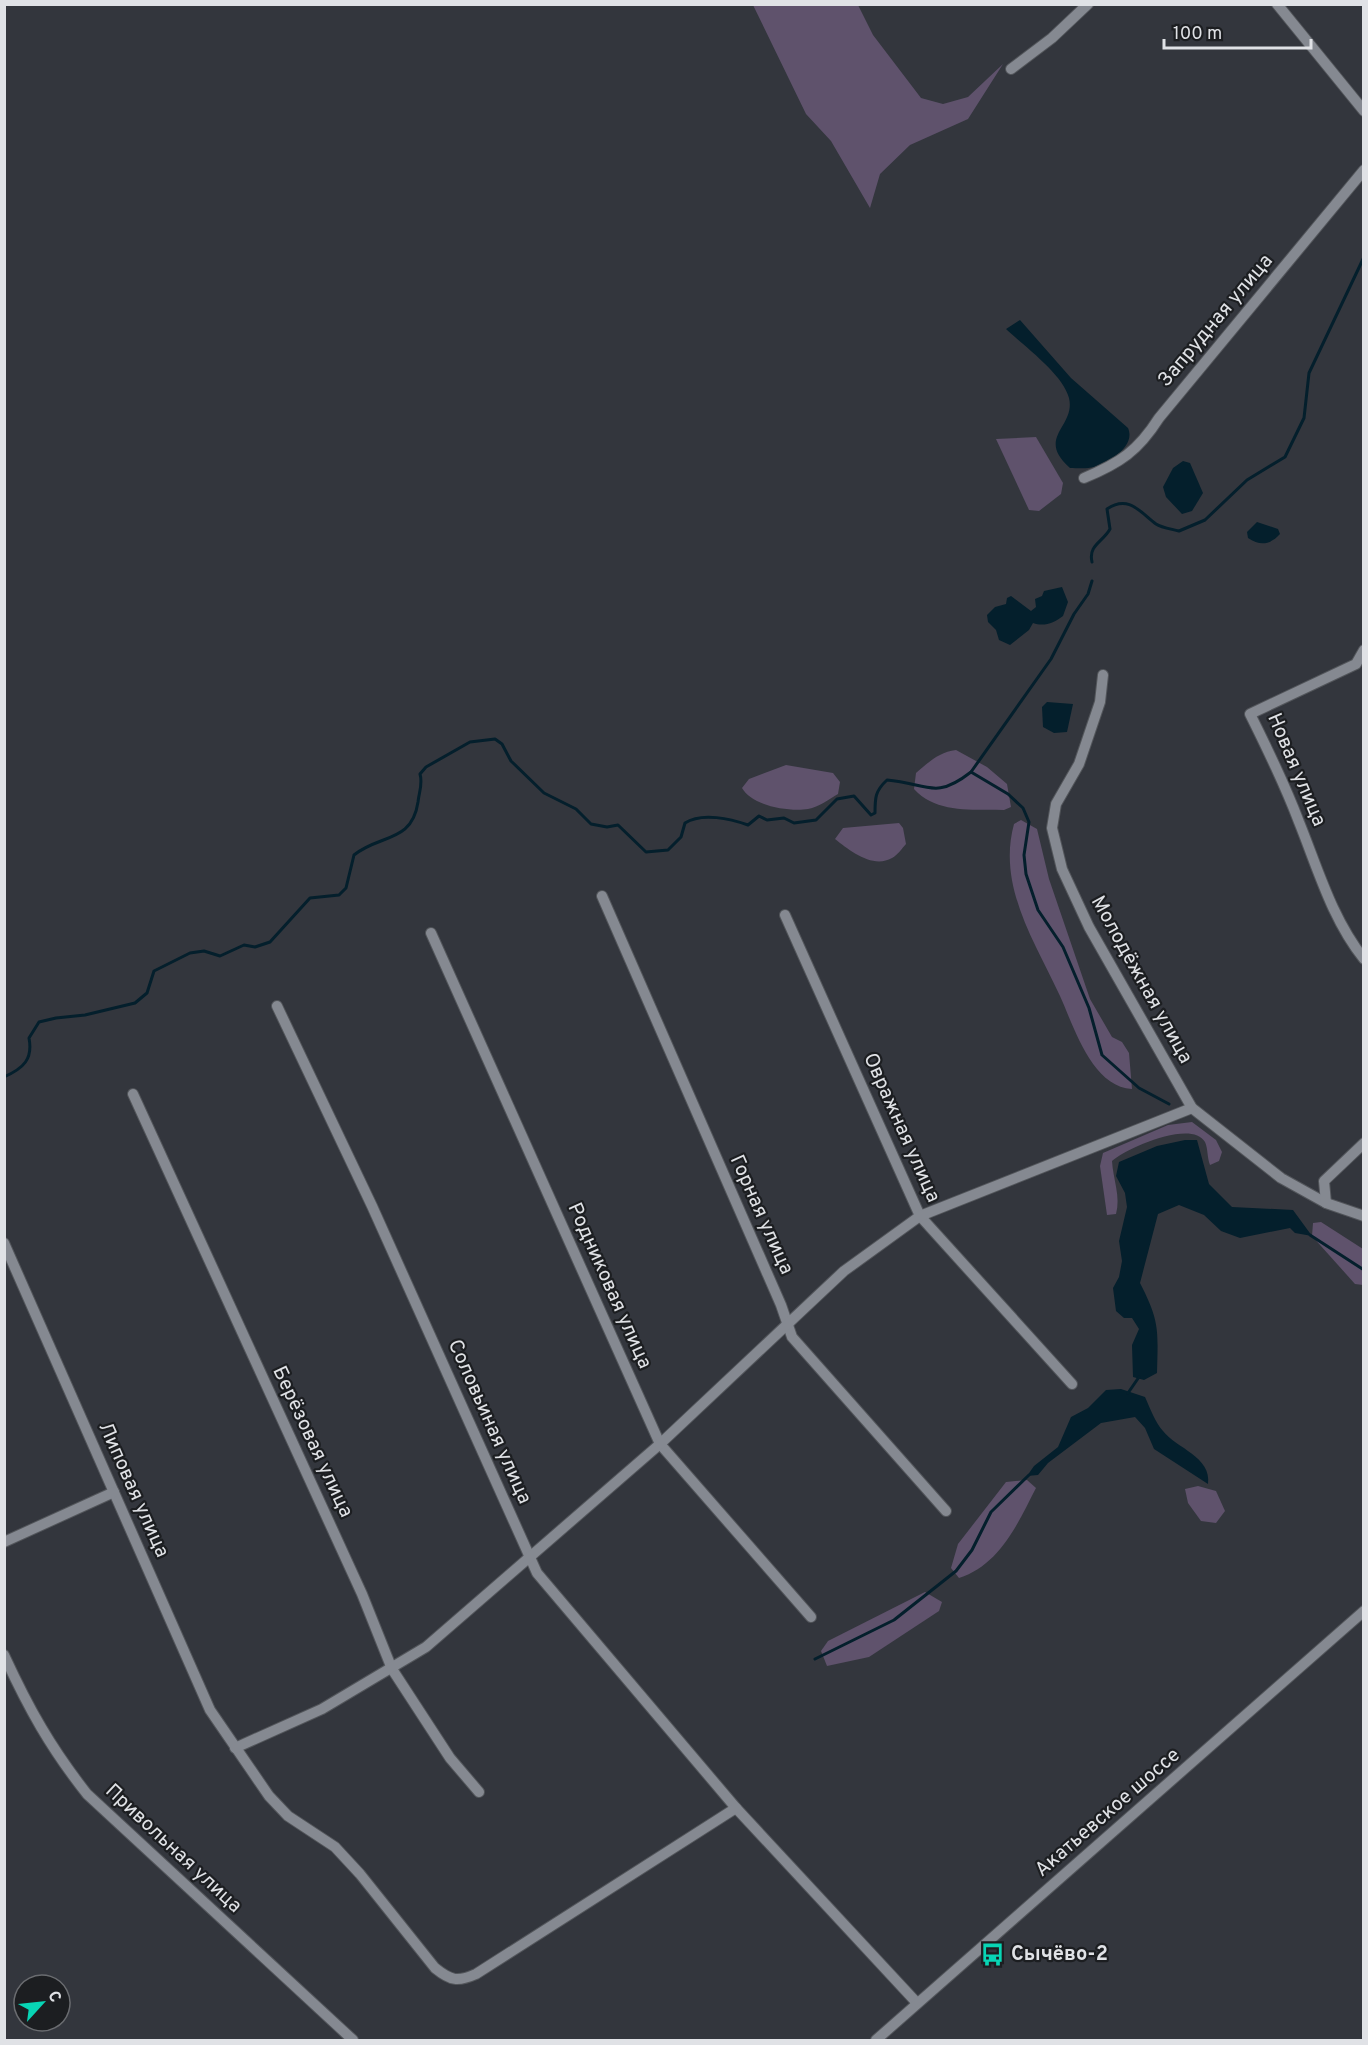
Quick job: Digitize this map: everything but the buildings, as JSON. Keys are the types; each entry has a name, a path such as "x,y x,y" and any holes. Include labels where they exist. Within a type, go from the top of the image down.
{"street":[{"path":"1011,69 1052,38 1088,4"},
{"path":"1277,4 1364,111"},
{"name":"Запрудная улица","path":"1084,478 1120,460 1144,442 1159,418 1364,170"},
{"name":"Новая улица","path":"1364,650 1356,664 1250,714 1283,781 1335,914 1351,944 1364,959"},
{"name":"Молодёжная улица","path":"1103,675 1102,697 1079,764 1056,804 1052,828 1062,870 1089,927 1192,1108 1281,1178 1326,1203 1364,1216"},
{"name":"Горная улица","path":"602,896 792,1337 946,1511"},
{"name":"Овражная улица","path":"785,915 920,1216 1072,1384"},
{"name":"Родниковая улица","path":"431,933 660,1444 811,1617"},
{"name":"Соловьиная улица","path":"278,1006 372,1206 531,1559 545,1585 736,1808 917,2003"},
{"name":"Берёзовая улица","path":"133,1094 362,1594 392,1669 445,1750 479,1792"},
{"path":"235,1748 322,1710 426,1647 531,1559 660,1444 786,1323 844,1271 920,1216 1192,1108"},
{"path":"1326,1203 1324,1181 1364,1143"},
{"name":"Липовая улица","path":"4,1243 210,1710 269,1796 288,1816 335,1847 360,1874 435,1968 448,1978 459,1981 476,1974 736,1808"},
{"path":"4,1542 114,1492"},
{"name":"Акатьевское шоссе","path":"876,2040 1364,1611"},
{"name":"Привольная улица","path":"4,1655 32,1716 55,1754 87,1794 353,2040"}],"shaded area":[{"path":"753,5 858,5 873,35 921,98 943,104 968,97 1003,64 968,119 910,145 880,174 870,208 831,141 806,114"},
{"path":"1036,437 1063,483 1061,494 1039,511 1029,510 996,439"},
{"path":"956,750 987,767 1007,784 1011,807 1004,810 968,810 944,806 933,803 914,789 916,773 939,755"},
{"path":"786,765 833,773 840,782 838,794 812,808 791,810 762,803 742,788 749,779"},
{"path":"1021,820 1037,829 1049,879 1090,999 1112,1037 1122,1042 1129,1053 1132,1089 1118,1086 1106,1078 1086,1053 1021,913 1014,891 1010,847 1014,824"},
{"path":"899,823 903,828 906,844 894,857 885,861 862,857 835,839 843,828"},
{"path":"1192,1122 1216,1140 1222,1152 1219,1161 1210,1165 1205,1142 1198,1136 1187,1133 1159,1138 1131,1149 1112,1161 1117,1208 1116,1214 1107,1215 1100,1166 1103,1153 1168,1125"},
{"path":"1321,1222 1363,1249 1363,1285 1355,1284 1312,1236 1313,1223"},
{"path":"1027,1480 1036,1488 1006,1541 986,1563 959,1578 951,1568 958,1544 1006,1482"},
{"path":"1198,1486 1216,1491 1225,1511 1216,1523 1201,1521 1188,1503 1185,1489"},
{"path":"925,1592 942,1602 939,1611 869,1657 827,1666 821,1651 828,1641"}],"water":[{"path":"1020,320 1071,378 1128,428 1128,441 1114,457 1094,467 1070,468 1060,457 1056,448 1056,440 1070,408 1069,398 1059,379 1051,370 1006,329"},
{"path":"1183,461 1190,463 1203,493 1192,511 1182,514 1166,497 1163,487 1173,468"},
{"path":"1257,522 1278,529 1280,534 1269,542 1252,541 1248,538 1247,532"},
{"path":"1062,587 1068,602 1063,616 1049,624 1033,623 1029,630 1010,645 999,640 996,630 988,622 987,615 995,607 1006,604 1007,598 1011,596 1031,611 1036,607 1035,599 1042,596 1044,591"},
{"path":"1047,702 1073,704 1067,732 1054,733 1043,727 1042,707"},
{"path":"1197,1140 1209,1184 1232,1207 1293,1210 1312,1236 1295,1233 1290,1228 1240,1238 1221,1231 1204,1215 1179,1205 1158,1214 1140,1283 1151,1307 1156,1326 1157,1373 1144,1380 1133,1377 1132,1345 1139,1329 1132,1318 1124,1318 1116,1311 1113,1288 1119,1277 1122,1261 1119,1241 1127,1207 1125,1193 1116,1176 1119,1162 1157,1146"},
{"path":"1121,1389 1145,1397 1163,1431 1199,1460 1208,1475 1208,1484 1154,1449 1145,1428 1135,1417 1101,1423 1048,1463 1038,1475 1027,1476 1034,1466 1058,1447 1071,1417 1088,1408 1106,1390"}],"waterway":[{"path":"1092,562 1091,556 1094,548 1110,529 1107,509 1122,503 1128,504 1140,510 1158,525 1179,531 1205,520 1247,480 1285,457 1304,418 1309,373 1364,257"},
{"path":"4,1077 26,1062 30,1052 29,1038 39,1022 85,1015 135,1003 147,993 154,971 190,953 204,951 220,956 244,945 255,947 270,942 310,898 339,895 346,888 354,855 364,848 394,836 409,825 415,815 418,802 420,774 426,767 470,742 495,739 502,744 511,761 544,793 576,809 591,824 607,827 618,825 646,852 668,850 681,837 685,823 700,818 725,819 748,825 759,816 767,820 784,818 794,823 816,820 837,799 854,796 871,815 875,813 878,791 887,780 930,788 948,786 971,772 1051,659 1074,614 1088,594 1092,581"},
{"path":"971,772 1008,794 1023,808 1029,822 1024,855 1026,874 1038,910 1063,947 1089,1008 1102,1055 1139,1088 1169,1104"},
{"path":"1310,1235 1364,1270"},
{"path":"1128,1393 1139,1377"},
{"path":"815,1659 894,1620 956,1571 972,1550 991,1512 1029,1475"}],"place":[{"name":"Сычёво-2","path":"993,1955"}]}
